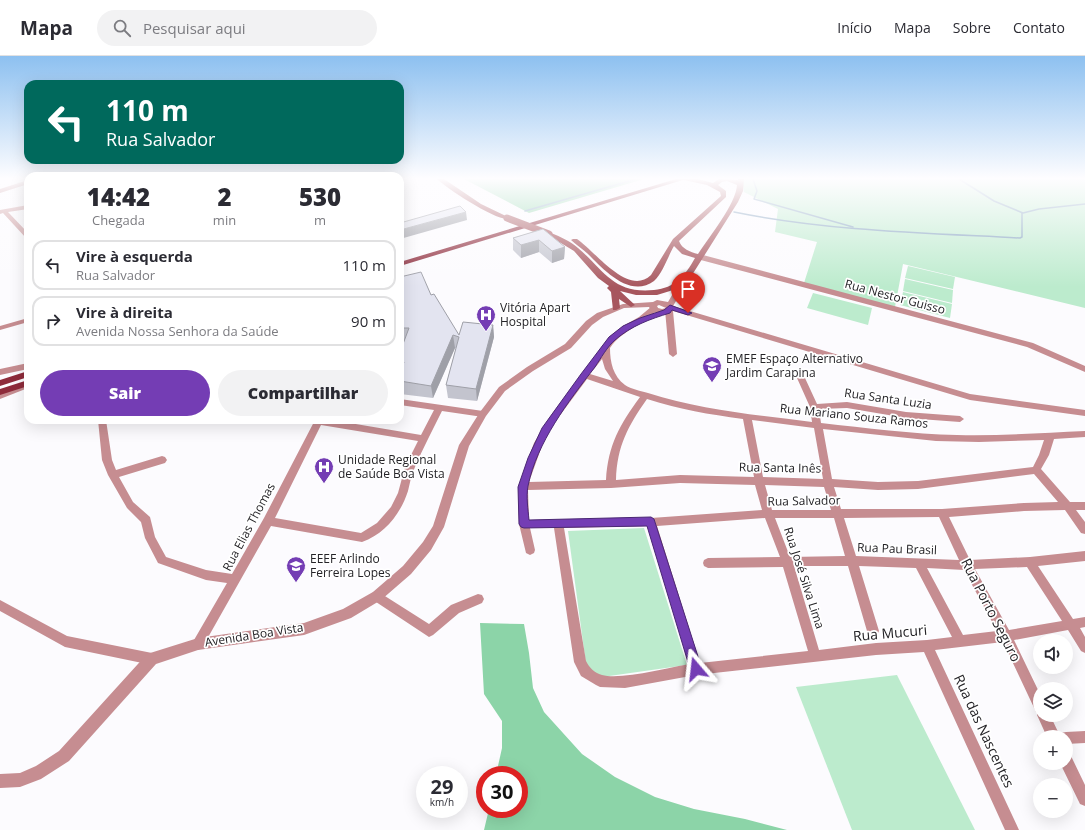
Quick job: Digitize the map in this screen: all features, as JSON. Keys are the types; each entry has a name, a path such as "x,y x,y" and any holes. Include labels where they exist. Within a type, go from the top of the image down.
{"main road":[{"path":"501,215 561,239 575,248 611,284 624,290 645,293 664,290 685,280 727,215"},
{"path":"516,215 557,231 581,244 616,277 632,283 644,282 653,278 675,240 703,215"},
{"path":"404,259 547,215"},
{"path":"404,263 562,215"},
{"path":"675,240 677,246 684,252 700,257"},
{"path":"684,252 691,252 708,244"},
{"path":"593,266 615,292 631,306"},
{"path":"615,292 616,308"},
{"path":"0,383 24,375"},
{"path":"0,392 24,384"}],"street":[{"path":"6,215 24,233"},
{"path":"19,227 24,226"},
{"name":"Rua Nestor Guisso","path":"700,257 1030,345 1084,368"},
{"path":"673,354 668,309 685,280"},
{"name":"Avenida Boa Vista","path":"152,659 198,644 304,629 347,614 377,596 407,570 427,546 448,499 456,467 464,445 483,414 507,385 568,346 595,318 616,308 631,306 654,307 662,302 668,309"},
{"path":"642,319 654,307"},
{"path":"530,550 524,524 523,487 532,458 545,431 612,339 642,319 668,309 970,397 1085,414"},
{"path":"0,328 24,321"},
{"name":"Rua Mariano Souza Ramos","path":"606,346 604,356 606,364 610,373 623,388"},
{"path":"0,372 24,367"},
{"name":"Rua Mariano Souza Ramos","path":"584,376 675,406 900,435 937,437 1050,436 1085,434"},
{"path":"801,378 814,407 828,483 873,631"},
{"path":"0,396 24,385"},
{"path":"611,484 612,458 615,445 630,416 645,396"},
{"path":"404,403 439,409 483,414"},
{"name":"Rua Santa Luzia","path":"814,407 830,404 842,404 898,414 960,419"},
{"path":"268,521 362,538 374,532 388,518 398,501 409,468 439,409"},
{"name":"Rua José Silva Lima","path":"747,416 759,481 787,562 815,656"},
{"path":"102,424 107,460 112,475 130,505 146,520 150,538 162,560 206,575 236,579"},
{"name":"Rua Elias Thomas","path":"198,644 268,521 317,424"},
{"path":"341,424 423,439"},
{"path":"1050,436 1044,455 1036,470 1067,506 1085,530"},
{"path":"112,475 162,460"},
{"name":"Rua Santa Inês","path":"523,487 540,485 611,484 680,479 828,483 878,486 918,485 1036,470"},
{"name":"Rua Salvador","path":"524,524 651,522 770,514 942,513 1085,506"},
{"name":"Rua Porto Seguro","path":"942,513 967,565 1006,636 1033,693"},
{"path":"651,522 696,669"},
{"name":"Rua Mucuri","path":"558,524 580,662 585,672 600,681 625,682 696,669 876,649 927,646 1006,636 1085,622"},
{"name":"Rua Pau Brasil","path":"708,563 852,561 967,565 1030,562 1085,556"},
{"path":"1030,562 1085,647"},
{"path":"919,564 960,641"},
{"path":"377,596 429,631 455,609 478,599"},
{"path":"0,605 65,640 152,659 64,756 41,772 20,780 0,781"},
{"name":"Rua das Nascentes","path":"927,646 1012,830"},
{"path":"1073,738 1085,737"},
{"path":"1070,770 1085,799"}],"green space":[{"path":"777,215 1085,215 1085,308 903,264 895,307 804,283 817,242 775,232"},
{"path":"908,266 955,277 953,289 905,278"},
{"path":"905,279 953,290 952,303 903,291"},
{"path":"903,292 952,304 950,318 900,305"},
{"path":"813,293 872,308 868,325 807,308"},
{"path":"644,528 687,665 588,679 568,531"},
{"path":"480,623 524,624 533,688 544,712 582,754 615,777 655,797 694,809 745,819 787,830 484,830 487,818 528,818 528,766 498,766 502,748 502,721 484,694"},
{"path":"897,675 975,830 852,830 796,687"}],"building":[{"path":"428,215 455,215 404,229 404,222"},
{"path":"543,229 565,247 552,251 539,240 521,245 513,238"},
{"name":"Vitória Apart Hospital","path":"421,272 431,295 434,294 459,335 463,322 493,325 476,389 446,385 459,337 453,335 431,386 404,382 404,341 409,328 404,328 404,276"}],"waterway":[{"path":"752,215 841,227 913,233 1020,238 1022,237 1022,215"},
{"path":"811,215 853,227"}],"place":[{"name":"Vitória Apart Hospital","path":"486,332"},
{"name":"EMEF Espaço Alternativo Jardim Carapina","path":"712,383"},
{"name":"Unidade Regional de Saúde Boa Vista","path":"324,484"},
{"name":"EEEF Arlindo Ferreira Lopes","path":"296,583"}],"route":[{"path":"688,313 670,308 667,311 642,319 626,328 612,339 545,431 532,458 528,476 523,487 523,497 524,524 651,522 696,669"}]}
